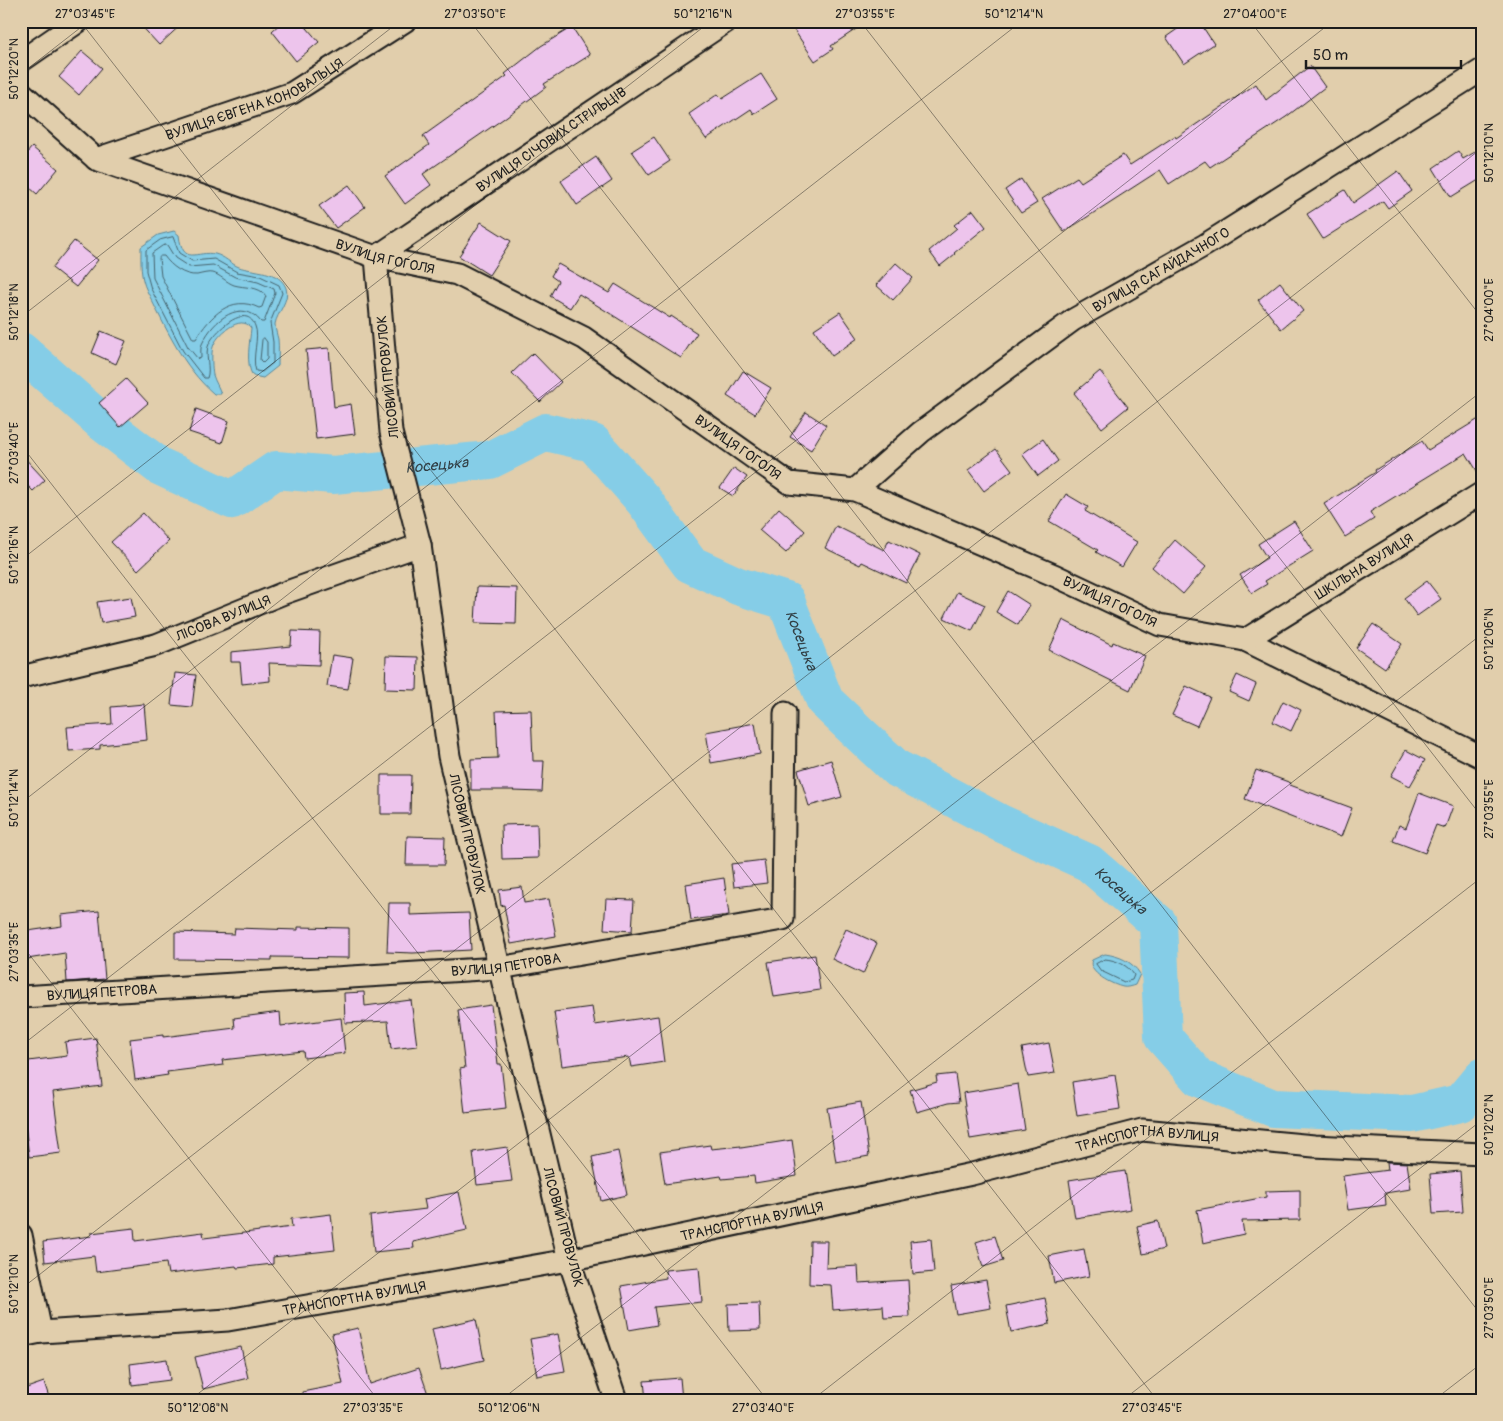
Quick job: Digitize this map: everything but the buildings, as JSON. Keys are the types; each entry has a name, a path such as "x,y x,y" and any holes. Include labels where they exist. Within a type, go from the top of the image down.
{"street":[{"path":"21,61 80,21"},
{"name":"ВУЛИЦЯ ЄВГЕНА КОНОВАЛЬЦЯ","path":"96,159 292,93 405,21"},
{"name":"ВУЛИЦЯ СІЧОВИХ СТРІЛЬЦІВ","path":"376,257 727,21"},
{"name":"ВУЛИЦЯ САГАЙДАЧНОГО","path":"855,490 921,432 1073,320 1205,245 1482,70"},
{"name":"ВУЛИЦЯ ГОГОЛЯ","path":"21,92 96,159 376,257 457,274 584,338 789,483 855,490 1056,576 1160,625 1246,640 1482,757"},
{"name":"ЛІСОВИЙ ПРОВУЛОК","path":"376,257 392,432 420,545 449,756 569,1260 616,1400"},
{"name":"ШКІЛЬНА ВУЛИЦЯ","path":"1246,640 1482,493"},
{"name":"ЛІСОВА ВУЛИЦЯ","path":"21,678 156,645 284,592 420,545"},
{"name":"ВУЛИЦЯ ПЕТРОВА","path":"21,997 499,968 783,919 785,714"},
{"name":"ТРАНСПОРТНА ВУЛИЦЯ","path":"31,1334 228,1320 569,1260 972,1174 1142,1130 1314,1146 1482,1154"},
{"path":"21,1235 31,1334"}],"water":[{"path":"174,231 179,235 181,245 187,254 215,254 239,267 272,275 283,282 287,293 275,324 278,342 278,366 263,378 253,376 249,365 251,328 247,324 235,324 229,327 215,342 213,347 213,373 221,394 214,394 203,383 176,346 145,286 141,259 141,247 158,235"},
{"path":"1105,954 1129,962 1137,969 1140,974 1135,985 1119,986 1107,981 1093,969 1091,965 1092,960"}],"waterway":[{"name":"Косецька","path":"21,351 103,423 159,466 232,500 276,470 333,475 490,460 546,432 593,443 644,501 690,564 738,586 786,601 825,701 896,768 1000,823 1089,863 1158,923 1163,1037 1199,1078 1273,1108 1412,1114 1460,1103 1482,1077"}]}
